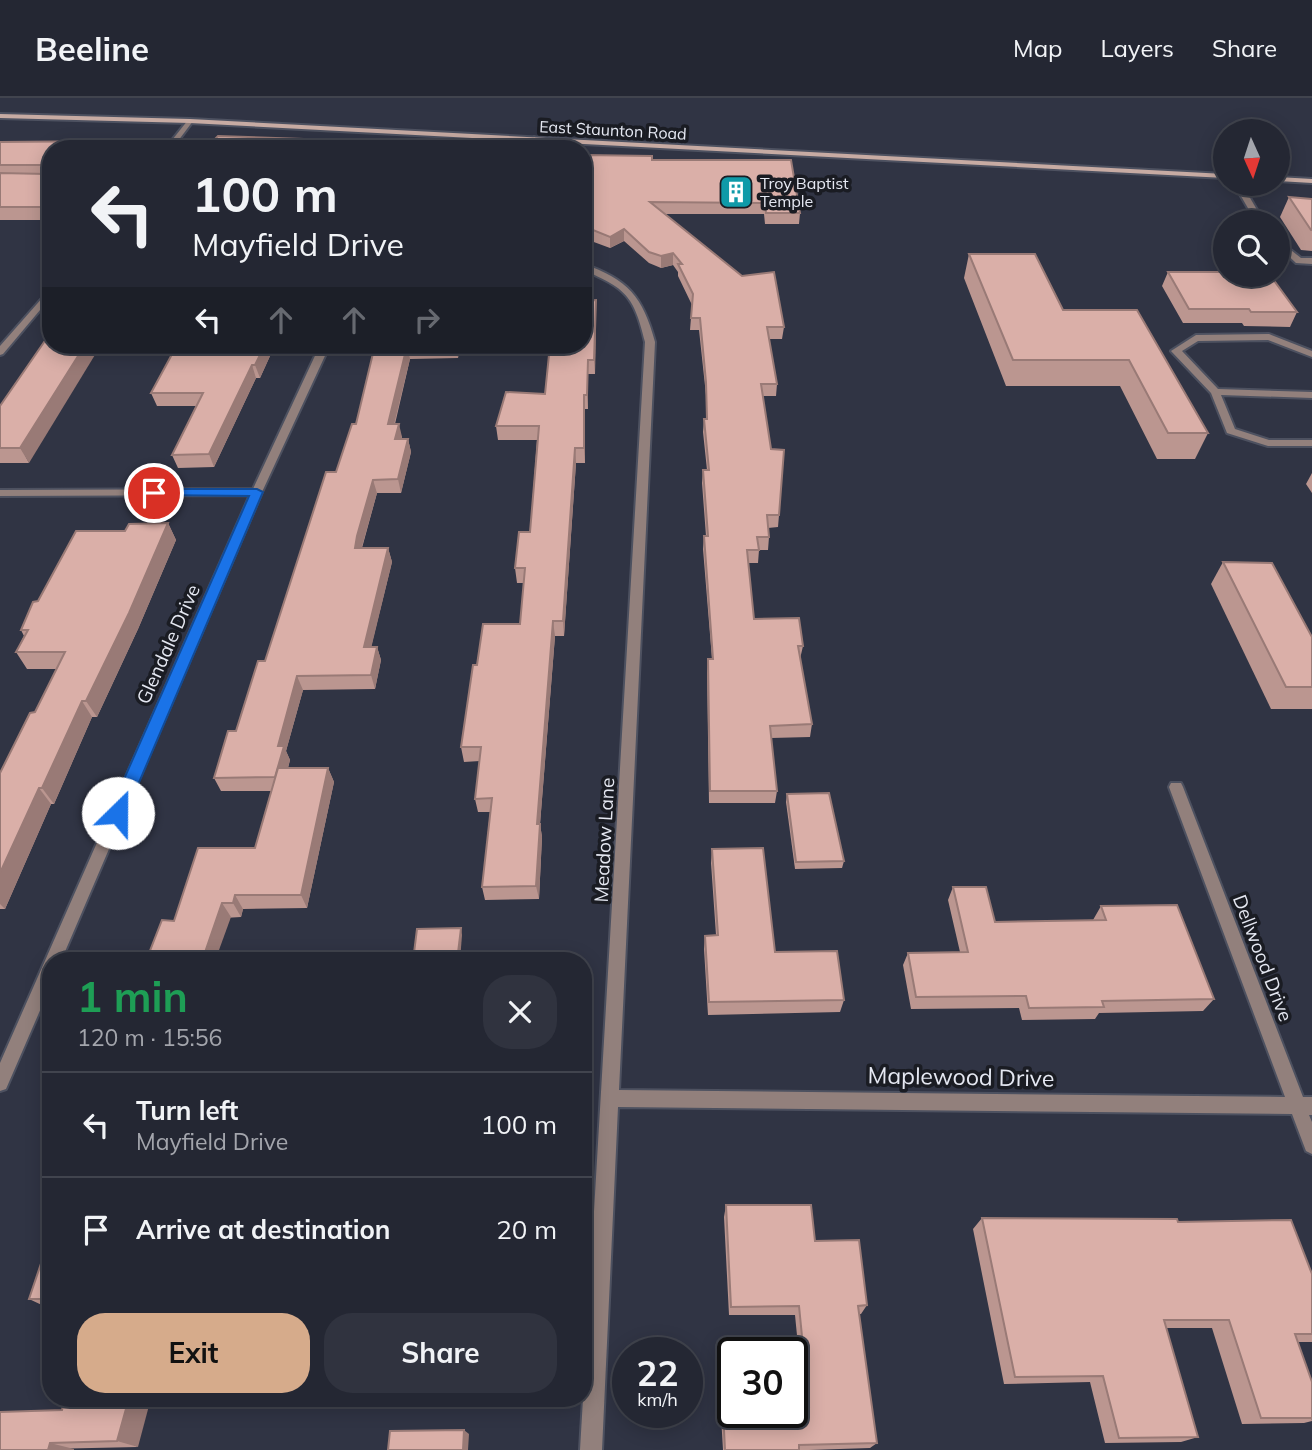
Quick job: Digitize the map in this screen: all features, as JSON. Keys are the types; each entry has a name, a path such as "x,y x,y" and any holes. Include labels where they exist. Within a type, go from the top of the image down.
{"main road":[{"name":"East Staunton Road","path":"0,116 190,121 553,140"},
{"name":"East Staunton Road","path":"592,142 1213,175"},
{"path":"1290,180 1312,181"}],"street":[{"path":"175,140 190,121"},
{"path":"1290,252 1300,261 1312,261"},
{"name":"Meadow Lane","path":"591,1450 650,342 642,308 628,288 592,271"},
{"path":"0,352 42,302"},
{"path":"1312,354 1269,337 1196,338 1176,351 1215,392 1231,431 1268,443 1312,443"},
{"name":"Glendale Drive","path":"57,952 257,492 322,354"},
{"path":"1215,392 1312,395"},
{"path":"0,494 257,492"},
{"name":"Dellwood Drive","path":"1176,787 1304,1106 1312,1145"},
{"path":"0,1083 42,987"},
{"name":"Maplewood Drive","path":"610,1098 1304,1106"}],"building":[{"path":"218,136 331,140 214,140"},
{"path":"0,142 42,142 42,165 0,165"},
{"path":"592,155 652,156 652,160 791,160 800,213 766,213 765,203 650,202 742,276 774,272 784,327 767,327 777,384 761,384 771,449 784,450 779,515 767,515 769,537 757,537 759,550 747,550 754,619 799,618 803,646 798,646 812,724 770,726 777,791 710,791 708,659 713,659 704,536 708,536 703,470 709,470 704,419 707,419 706,382 700,318 691,318 693,294 678,264 682,264 673,253 661,256 649,252 624,229 610,237 592,230"},
{"path":"0,173 42,174 42,207 0,207"},
{"path":"1289,197 1312,199 1312,230 1311,230"},
{"path":"969,254 1035,254 1063,310 1137,310 1208,433 1168,433 1129,360 1013,360"},
{"path":"1168,272 1213,272 1213,287 1279,287 1297,312 1251,312 1249,309 1189,309"},
{"path":"592,300 596,300 594,360 588,360 587,395 584,395 584,448 575,448 563,621 553,621 537,824 540,824 536,886 482,887 492,798 475,799 481,747 461,747 473,665 477,665 483,624 520,624 525,568 515,568 519,532 530,532 539,426 496,426 506,392 545,394 549,354 592,354"},
{"path":"42,345 42,354 79,354 20,448 0,448 0,406"},
{"path":"172,354 260,354 255,365 252,365 209,454 172,455 203,393 151,393"},
{"path":"373,354 405,354 388,424 399,424 395,439 408,439 398,479 373,480 355,548 388,548 364,647 377,647 371,675 297,676 278,746 284,746 275,777 214,778 228,731 236,731 258,661 265,661 326,472 336,472 352,424 356,424"},
{"path":"168,523 129,613 86,701 82,701 0,873 0,773 65,652 16,652 28,630 21,630 33,602 38,601 76,531 125,531 129,524"},
{"path":"1223,562 1272,563 1312,637 1312,687 1286,687"},
{"path":"278,768 328,768 301,895 235,895 233,903 222,903 205,952 150,952 162,920 174,921 198,848 255,848"},
{"path":"829,793 844,861 796,862 787,794"},
{"path":"763,848 775,952 837,951 844,1000 709,1002 705,936 718,935 712,849"},
{"path":"953,887 986,887 995,922 1106,920 1101,906 1177,905 1214,999 1102,1001 1104,1007 1029,1008 1026,996 916,997 908,953 968,952"},
{"path":"461,928 458,952 414,952 417,929"},
{"path":"726,1205 811,1205 815,1241 859,1240 867,1305 858,1306 877,1443 799,1445 799,1450 725,1450 724,1428 808,1428 809,1407 808,1337 802,1337 799,1306 731,1307"},
{"path":"982,1218 1177,1219 1178,1222 1291,1220 1312,1274 1312,1334 1295,1334 1312,1382 1312,1418 1261,1418 1229,1320 1164,1320 1198,1437 1119,1438 1103,1376 1015,1377"},
{"path":"42,1261 42,1299 29,1299"},
{"path":"63,1407 126,1407 117,1441 50,1443 48,1450 0,1450 0,1412 62,1410"},
{"path":"464,1430 463,1450 388,1450 390,1431"}],"place":[{"name":"Troy Baptist Temple","path":"736,192"}],"route":[{"path":"118,813 257,492 154,493"}]}
